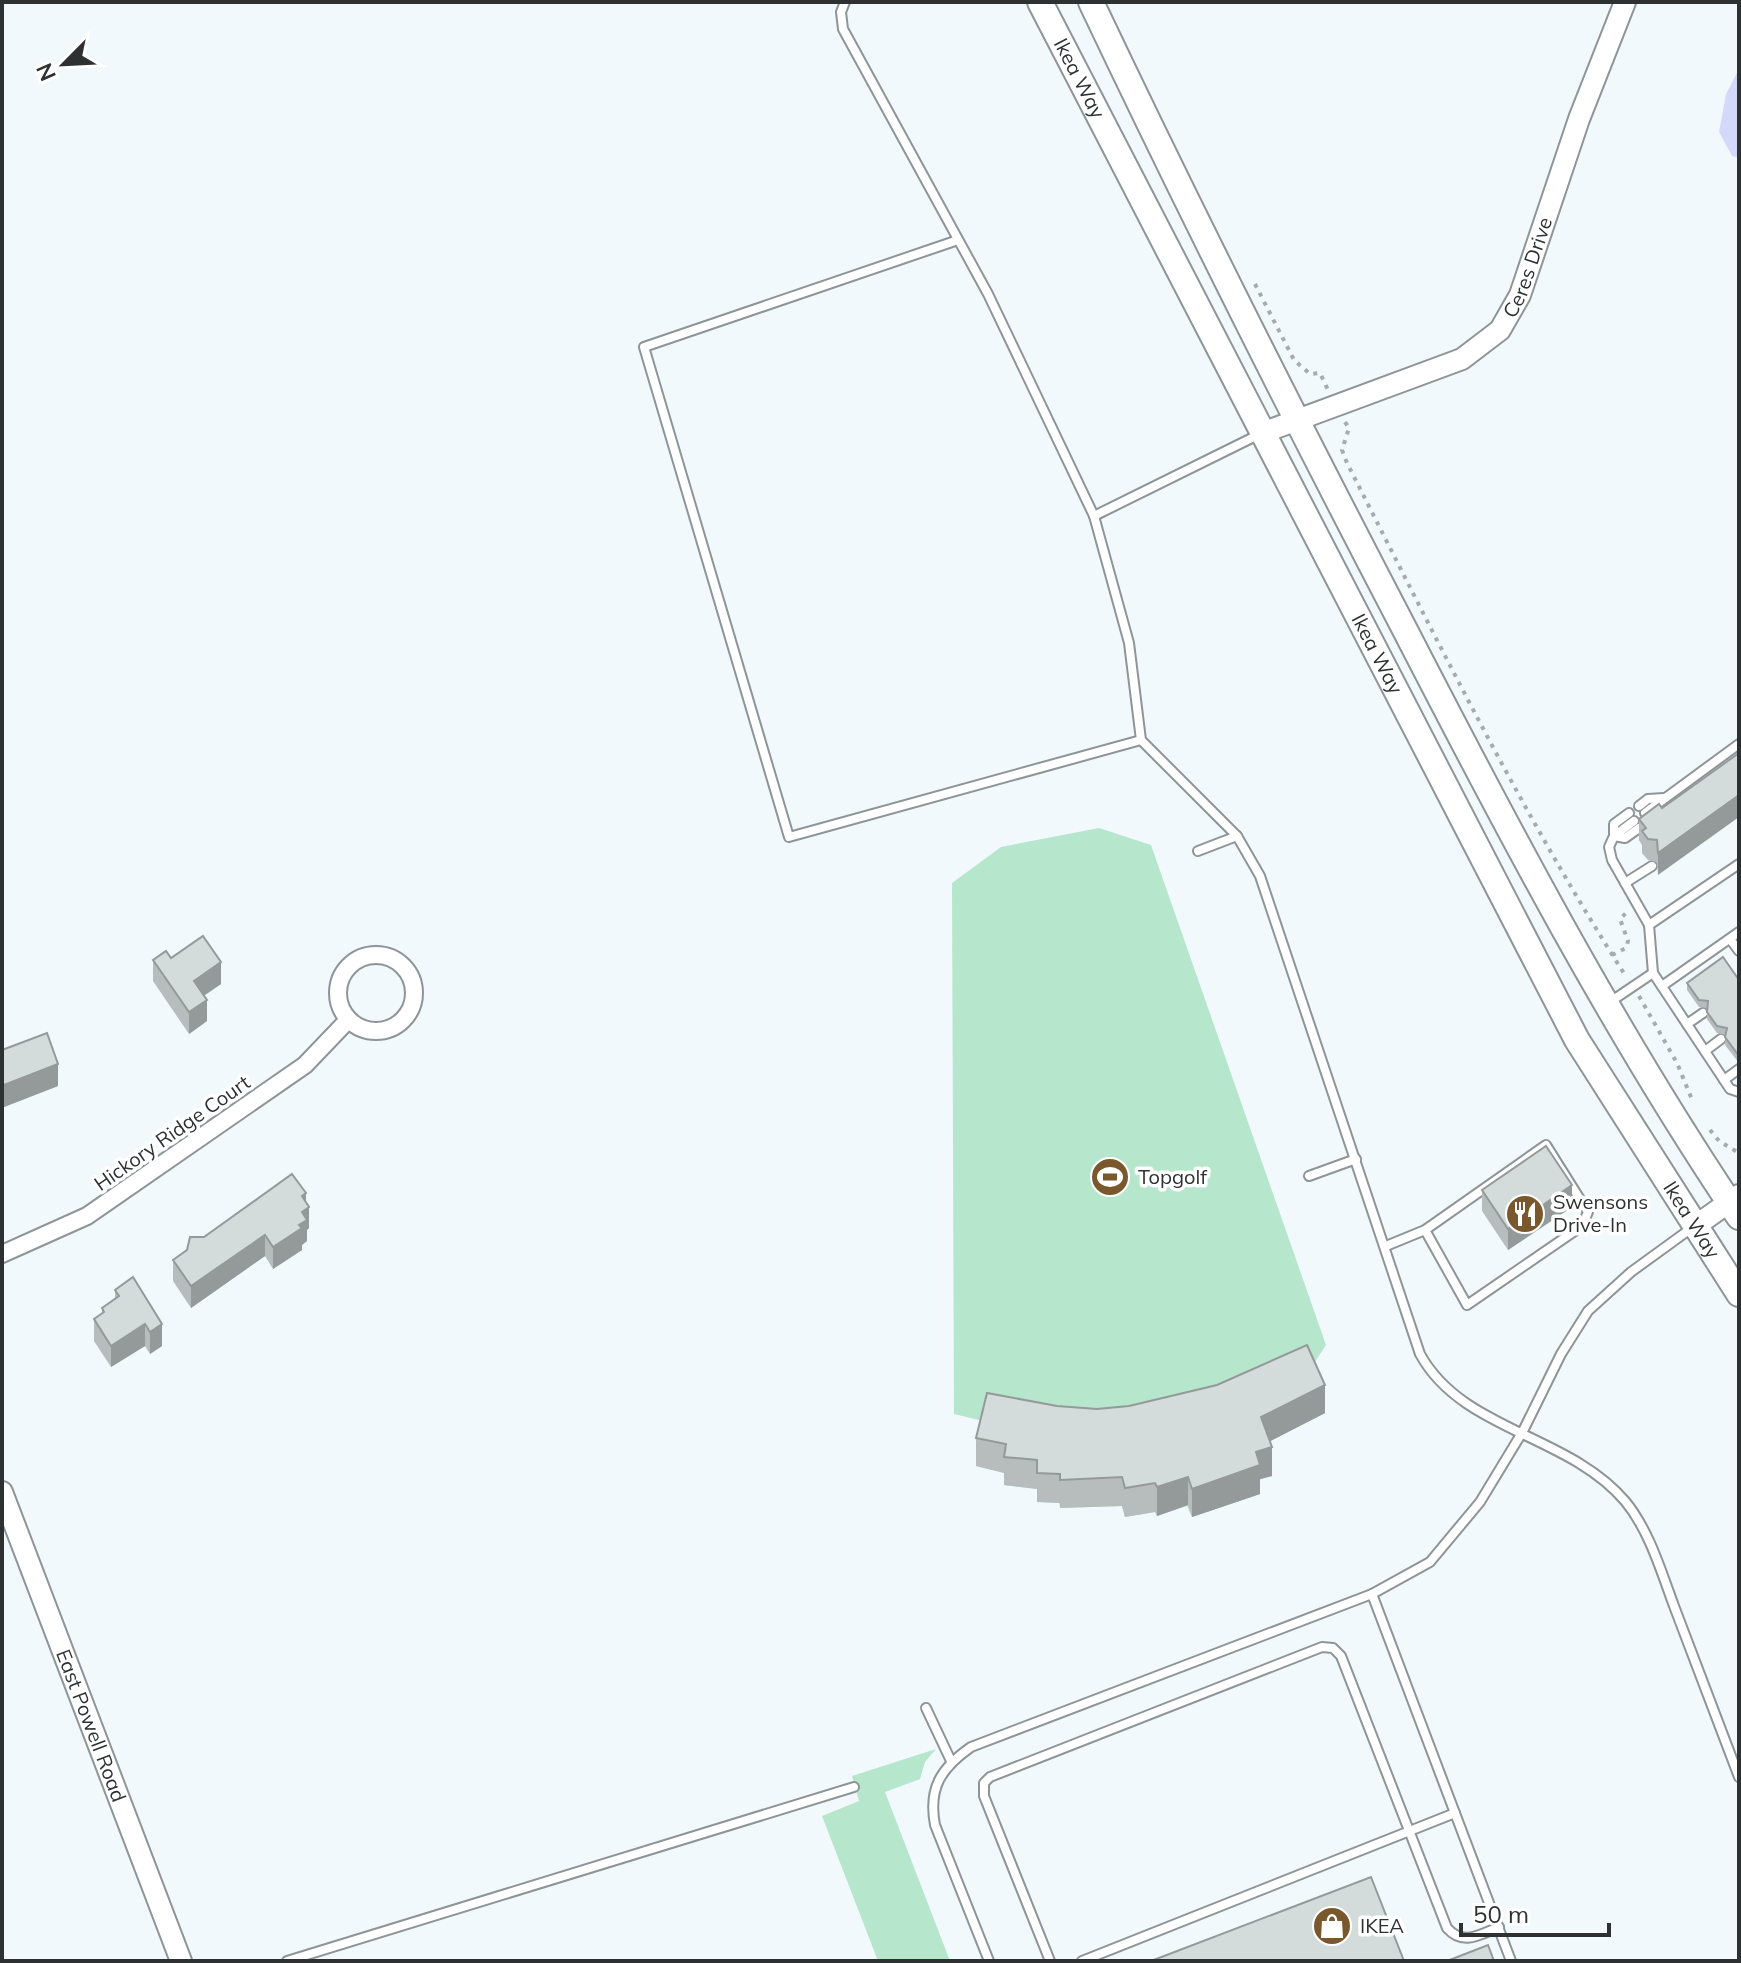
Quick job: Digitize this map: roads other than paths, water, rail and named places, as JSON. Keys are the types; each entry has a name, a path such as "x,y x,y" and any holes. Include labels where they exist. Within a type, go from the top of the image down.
{"main road":[{"name":"Ikea Way","path":"1040,2 1577,1040 1739,1294"},
{"name":"Ikea Way","path":"1091,2 1296,419 1470,756 1606,1005 1736,1205"}],"street":[{"name":"Ceres Drive","path":"1262,433 1462,359 1500,330 1520,295 1579,119 1625,2"},
{"path":"370,955 385,956 404,967 412,980 415,994 412,1009 403,1021 383,1031 367,1031 348,1020 340,1008 338,986 353,962 370,955"},
{"name":"Hickory Ridge Court","path":"2,1254 87,1216 305,1065 348,1020"},
{"path":"1694,1227 1736,1205"},
{"name":"East Powell Road","path":"2,1492 181,1961"}],"lane":[{"path":"845,2 841,12 843,29 988,294 1094,516 1129,643 1141,740 1237,836 1260,876 1420,1354 1431,1375 1464,1405 1523,1431 1591,1470 1626,1501 1650,1542 1739,1777"},
{"path":"958,240 644,347 789,837 1141,740"},
{"path":"1094,516 1262,433"},
{"path":"1644,813 1739,744"},
{"path":"1614,836 1625,838 1634,821 1614,824 1614,836 1609,847 1649,925 1653,973 1730,1089 1739,1092"},
{"path":"1198,851 1237,836"},
{"path":"1649,925 1739,864"},
{"path":"1625,883 1652,866"},
{"path":"1662,986 1739,932"},
{"path":"1730,939 1739,951"},
{"path":"1606,1005 1653,973"},
{"path":"1687,1024 1703,1013"},
{"path":"1705,1051 1721,1039"},
{"path":"1724,1080 1739,1069"},
{"path":"1386,1246 1425,1230 1546,1145 1588,1212 1582,1226 1467,1305 1425,1230"},
{"path":"1309,1176 1356,1159"},
{"path":"989,1961 933,1814 931,1802 937,1779 951,1761 971,1747 1372,1594 1404,1579 1438,1553 1480,1502 1523,1431 1561,1354 1588,1311 1631,1272 1694,1227"},
{"path":"1372,1594 1511,1961"},
{"path":"1050,1961 984,1796 984,1783 990,1777 1322,1647 1333,1648 1341,1656 1447,1928 1456,1937 1468,1939 1499,1927"},
{"path":"926,1708 951,1761"},
{"path":"287,1961 854,1787"},
{"path":"1082,1961 1455,1813"}],"water":[{"path":"1738,71 1739,158 1732,156 1719,132 1726,94"}],"place":[{"name":"Topgolf","path":"1110,1177"},
{"name":"Swensons Drive-In","path":"1525,1214"},
{"name":"IKEA","path":"1332,1926"}]}
